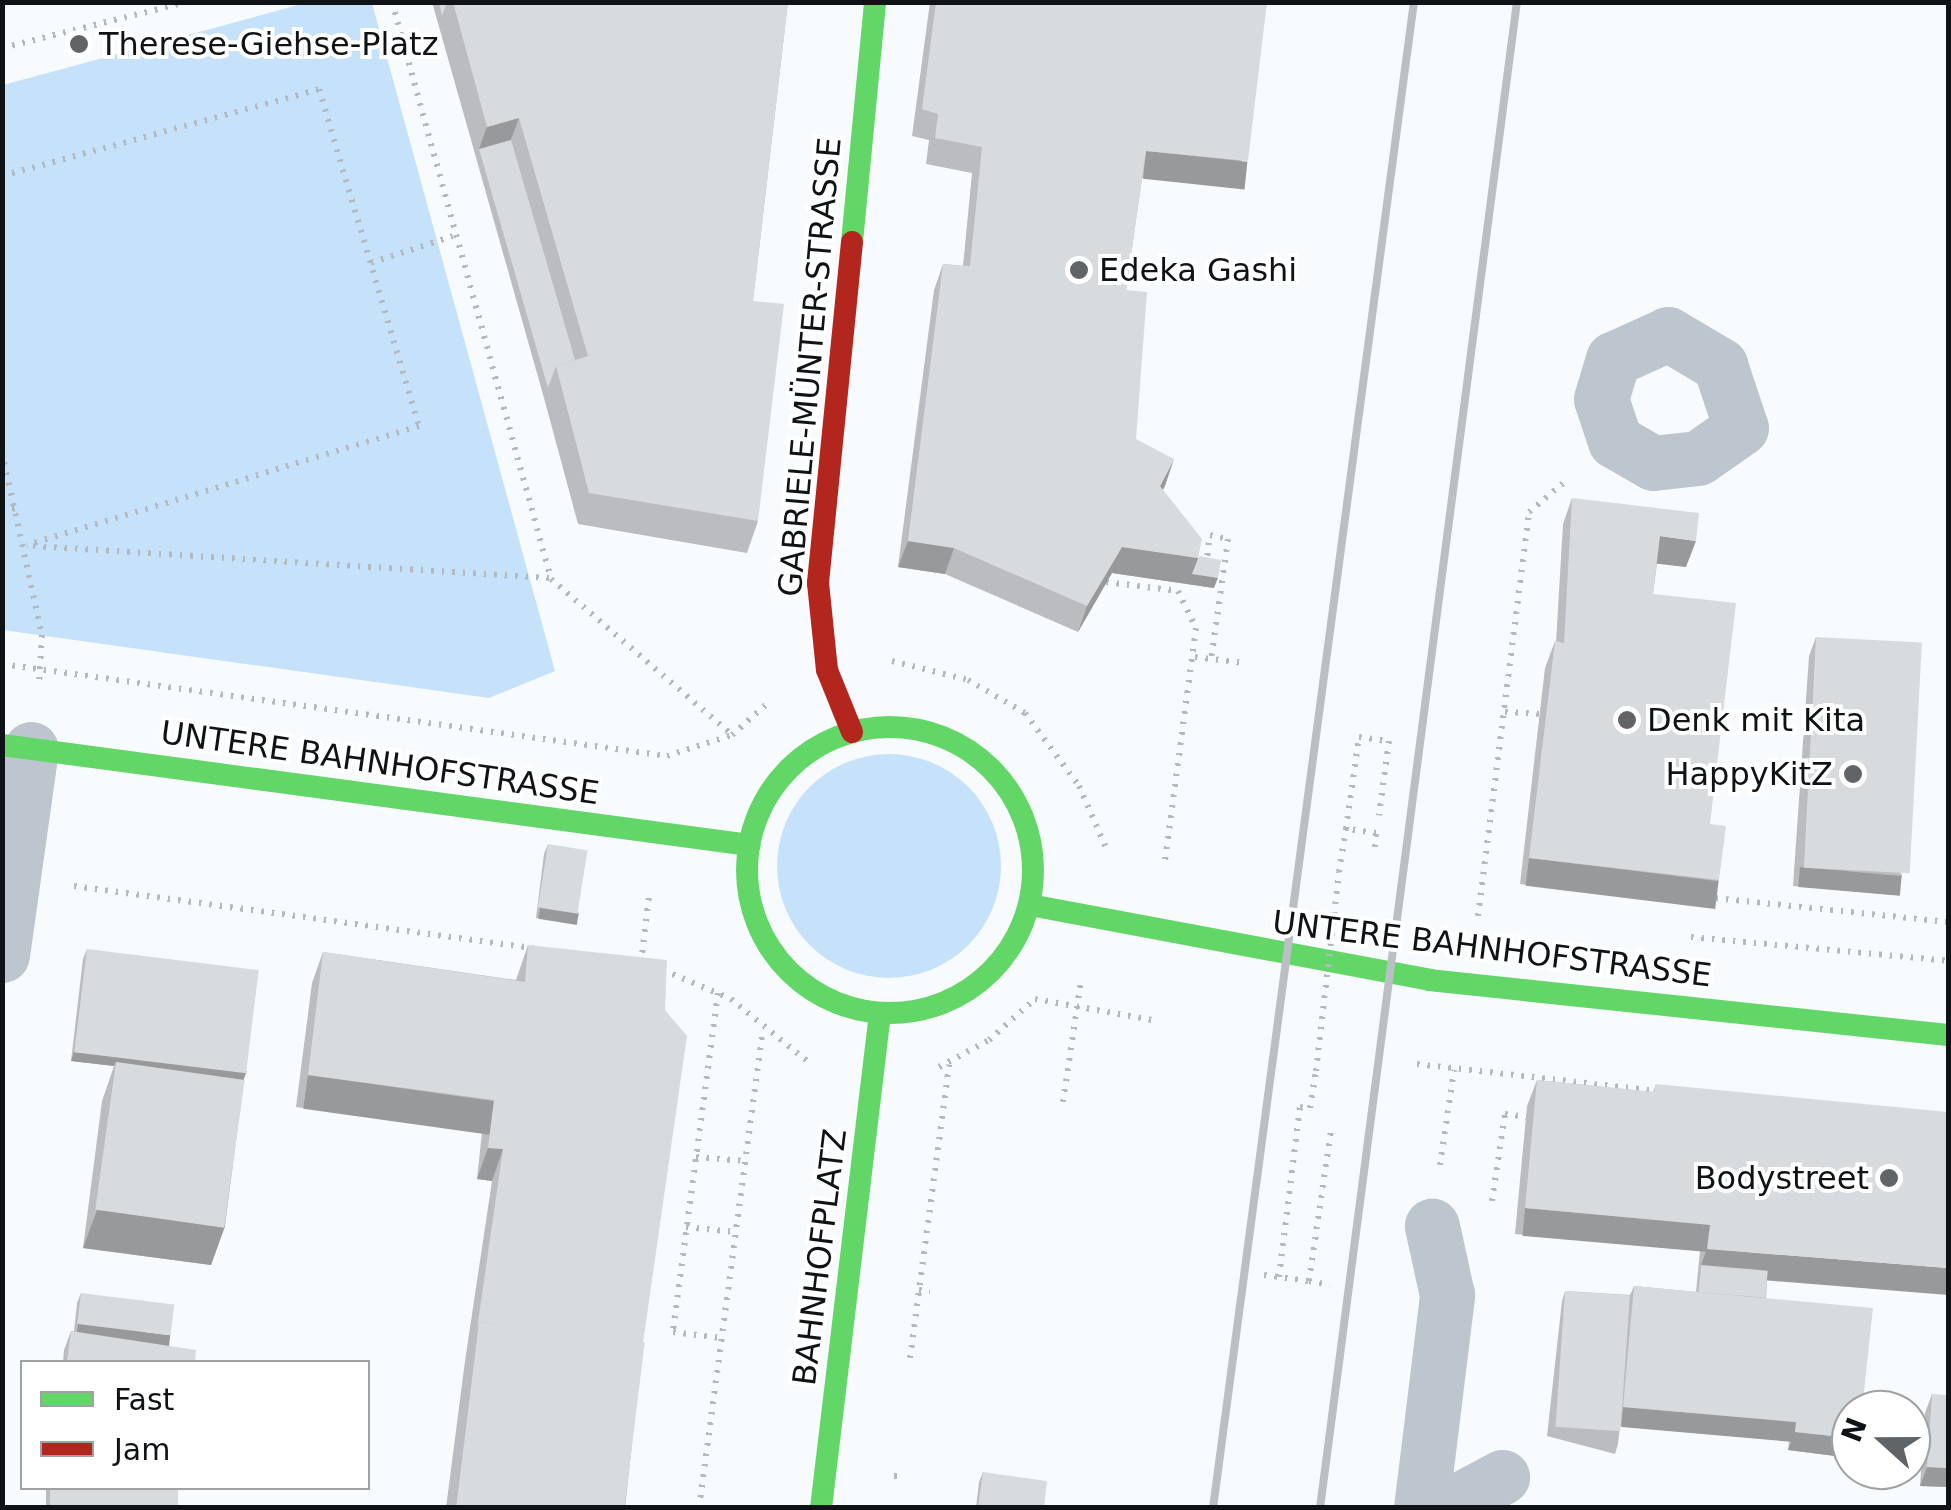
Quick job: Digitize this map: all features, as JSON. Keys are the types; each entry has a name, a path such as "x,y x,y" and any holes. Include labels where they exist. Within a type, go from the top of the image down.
{"street":[{"name":"GABRIELE-MÜNTER-STRASSE","path":"852,732 827,670 818,583 875,2"},
{"path":"899,727 976,754 1025,820 1030,904 1016,940 959,996 880,1014 834,1003 794,976 764,938 749,893 749,845 785,771 852,732 899,727"},
{"path":"2,955 13,878 17,747"},
{"name":"UNTERE BAHNHOFSTRASSE","path":"17,747 749,845"},
{"name":"UNTERE BAHNHOFSTRASSE","path":"1030,904 1429,980 1948,1035"},
{"name":"BAHNHOFPLATZ","path":"821,1508 880,1014"},
{"path":"1421,1508 1447,1295 1432,1226"},
{"path":"1444,1508 1502,1477"}],"path":[{"path":"2,48 187,2"},
{"path":"392,2 550,578 732,735"},
{"path":"2,176 320,89 419,426 27,546"},
{"path":"371,262 454,236"},
{"path":"2,452 27,546 40,669 17,747"},
{"path":"2,512 16,508"},
{"path":"1478,916 1505,712 1521,550 1529,512"},
{"path":"1206,568 1210,535 1228,539 1211,660"},
{"path":"27,546 550,578"},
{"path":"1106,582 1178,592 1196,628 1163,868"},
{"path":"1195,657 1244,663"},
{"path":"876,660 968,680 1025,713 1079,786 1110,858"},
{"path":"2,664 666,756 732,735 778,694"},
{"path":"1505,712 1546,714 1544,732"},
{"path":"1279,1277 1300,1107 1310,1108 1316,1071 1359,737 1390,741 1379,815"},
{"path":"1346,829 1376,833 1375,847"},
{"path":"13,878 543,949"},
{"path":"641,963 650,885"},
{"path":"1692,895 1948,922"},
{"path":"1458,914 1498,918"},
{"path":"1674,935 1948,961"},
{"path":"622,960 641,963 718,993 763,1031 812,1062"},
{"path":"718,993 673,1332 722,1338"},
{"path":"909,1364 949,1064 1035,998 1152,1020"},
{"path":"1064,1102 1074,1006"},
{"path":"699,1508 763,1031"},
{"path":"1417,1064 1671,1092"},
{"path":"1446,1119 1454,1070"},
{"path":"1310,1281 1331,1131"},
{"path":"696,1157 745,1161"},
{"path":"686,1227 736,1232"},
{"path":"1264,1275 1330,1285"},
{"path":"919,1290 930,1292"},
{"path":"892,1492 897,1457"},
{"path":"894,1476 905,1476"}],"shaded area":[{"path":"309,2 372,3 555,671 489,698 3,630 3,85"},
{"path":"889,754 932,763 968,787 992,823 1001,866 992,909 968,945 932,969 889,978 846,969 810,945 786,909 777,866 786,823 810,787 846,763"}],"building":[{"path":"453,2 788,2 753,301 784,304 758,521 589,493 556,366 588,356 519,118 487,127"},
{"path":"936,2 1267,2 1248,161 1146,151 1126,290 1147,292 1136,439 1174,459 1160,486 1202,539 1198,558 1122,547 1087,606 954,548 908,541 943,264 970,266 982,147 935,138 938,114 922,109"},
{"path":"511,140 575,360 556,366 548,388 479,149"},
{"name":"Denk mit Kita","path":"1572,498 1699,513 1696,541 1660,536 1653,594 1736,603 1710,824 1726,826 1719,880 1529,858 1555,641 1564,643"},
{"path":"1199,556 1221,560 1218,578 1192,574"},
{"name":"HappyKitZ","path":"1816,637 1922,643 1910,873 1804,868"},
{"path":"548,844 588,850 577,913 538,907"},
{"path":"528,945 667,960 665,1010 687,1036 643,1343 479,1322 477,1329 503,1149 488,1148 494,1100 308,1075 323,952 525,982"},
{"path":"87,949 259,970 246,1073 74,1052"},
{"path":"116,1062 245,1080 224,1228 95,1210"},
{"path":"1537,1080 1654,1092 1656,1084 1948,1112 1948,1268 1707,1249 1710,1225 1525,1208"},
{"path":"1701,1265 1768,1271 1765,1298 1699,1292"},
{"path":"1634,1286 1873,1308 1864,1390 1831,1390 1831,1436 1795,1432 1796,1422 1623,1407"},
{"path":"1565,1291 1630,1296 1620,1431 1556,1427"},
{"path":"81,1293 174,1304 171,1335 77,1324"},
{"path":"479,1322 645,1342 624,1508 456,1508"},
{"path":"71,1331 196,1350 195,1360 67,1360"},
{"path":"1932,1394 1948,1395 1948,1468 1931,1467"},
{"path":"983,1472 1047,1481 1044,1508 978,1508"},
{"path":"50,1490 178,1490 178,1508 50,1508"}],"railway":[{"path":"1213,1508 1414,2"},
{"path":"1320,1508 1517,2"}],"traffic: fast":[{"path":"852,242 875,2"},
{"path":"890,727 945,738 991,769 1022,815 1033,870 1022,925 991,971 945,1002 890,1013 835,1002 789,971 758,925 747,870 758,815 789,769 835,738 890,727"},
{"path":"2,745 749,845"},
{"path":"1030,905 1429,980 1948,1035"},
{"path":"821,1508 880,1014"}],"traffic: jam":[{"path":"852,242 818,583 827,670 852,732"}],"place":[{"name":"Therese-Giehse-Platz","path":"79,44"},
{"name":"Edeka Gashi","path":"1079,270"},
{"name":"Denk mit Kita","path":"1627,720"},
{"name":"HappyKitZ","path":"1853,774"},
{"name":"Bodystreet","path":"1889,1178"}]}
